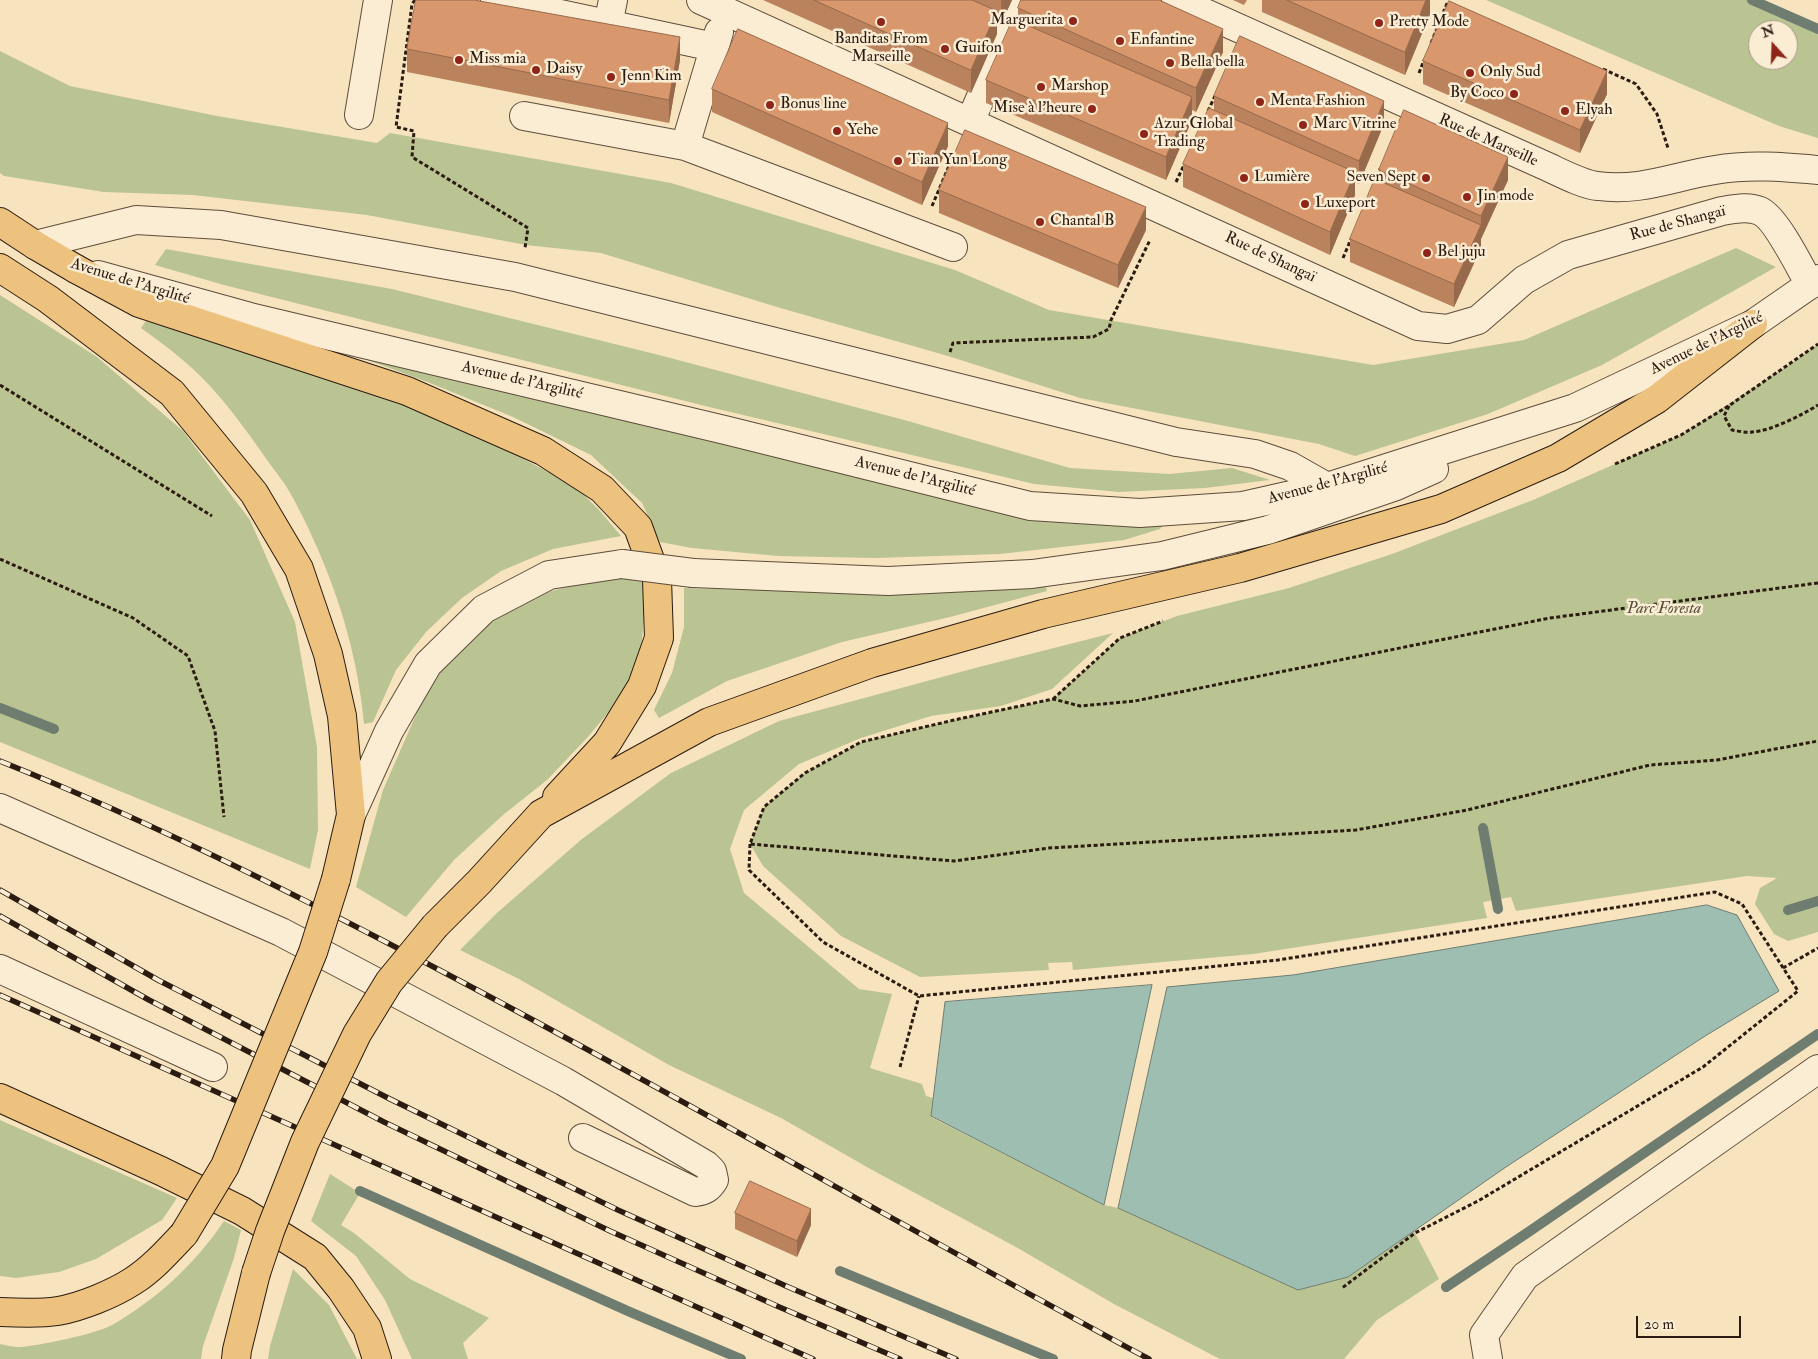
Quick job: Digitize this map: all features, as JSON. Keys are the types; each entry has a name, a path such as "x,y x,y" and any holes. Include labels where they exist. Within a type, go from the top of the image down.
{"main road":[{"name":"Avenue de l'Argilité","path":"0,222 76,269"},
{"path":"0,268 48,299 172,393 254,492 299,569 328,654 342,716 351,815 336,880 313,952 225,1166 184,1234 159,1260 133,1282 97,1299 58,1311 0,1312"},
{"path":"76,269 139,303 407,392 543,452 602,489 638,527 657,579 660,638 642,686 607,743 435,926 389,982 357,1034 305,1142 270,1231 256,1273 236,1359"},
{"path":"541,814 709,722 872,663 1043,614 1240,568 1441,510 1558,458 1657,399 1753,324"},
{"path":"0,1098 160,1171 242,1211 314,1257 341,1288 367,1328 377,1359"}],"street":[{"path":"359,115 378,0"},
{"path":"495,0 611,12 714,47"},
{"name":"Rue de Shangaï","path":"701,0 1418,326 1447,329 1478,320 1524,280 1568,255 1671,225 1740,208 1762,212 1774,224 1814,282"},
{"path":"970,122 1024,0"},
{"name":"Rue de Marseille","path":"1176,0 1548,167 1596,186 1633,188 1668,182 1714,170 1752,165 1818,170"},
{"path":"685,146 726,11"},
{"path":"524,116 685,146 953,247"},
{"path":"1668,182 1671,225"},
{"path":"35,245 136,220 212,224 516,277 1176,442 1255,454 1290,466 1327,487"},
{"name":"Avenue de l'Argilité","path":"76,269 250,317 729,431 1030,506 1140,513 1243,506 1327,487 1575,408 1753,324 1814,282"},
{"path":"351,815 389,731 428,664 484,609 549,575 622,564 693,573 888,582 1032,574 1162,556 1268,530 1396,486 1575,408"},
{"path":"0,808 281,932 563,1082 706,1165 712,1171 714,1180 709,1188 695,1192 583,1138"},
{"path":"0,969 213,1068"},
{"path":"1488,1359 1484,1335 1525,1276 1818,1069"}],"path":[{"path":"415,0 412,4 396,127 414,131 412,157 488,201 528,228 526,244"},
{"path":"1430,44 1447,0 1456,5"},
{"path":"1391,97 1416,79 1427,53"},
{"path":"1600,68 1636,84 1658,114 1668,146 1668,182"},
{"path":"1205,118 1217,90"},
{"path":"920,235 954,154 970,145 973,137 970,122"},
{"path":"948,356 953,343 1093,337 1110,329 1111,320 1155,230 1150,203 1160,188 1177,182 1185,163"},
{"path":"1373,185 1381,167"},
{"path":"1332,287 1354,231"},
{"path":"0,384 212,516"},
{"path":"1730,405 1724,416 1732,430 1752,432 1780,424 1818,405"},
{"path":"0,559 133,618 188,656 216,731 224,817"},
{"path":"1342,1288 1416,1233 1478,1201 1703,1067 1798,991 1742,904 1715,892 1278,960 919,996 823,942 749,870 750,844 764,807 805,773 861,742 954,720 1053,700 1080,706 1136,700 1550,618 1818,583"},
{"path":"750,844 954,861 1049,848 1356,830 1467,810 1650,765 1716,760 1818,741"},
{"path":"1783,968 1818,948"},
{"path":"900,1067 919,996"}],"green space":[{"path":"1486,0 1752,0 1798,20 1748,20 1748,70 1798,70 1798,20 1818,29 1818,138 1779,126"},
{"path":"0,51 70,86 217,116 377,143 390,133 671,183 955,270 1049,310 1373,365 1524,340 1736,248 1776,267 1602,365 1488,414 1355,456 1319,444 1080,398 948,356 777,307 601,253 526,245 367,215 193,195 104,192 4,176 0,173"},
{"path":"166,249 392,289 659,355 908,421 1070,468 1169,474 1232,468 1270,480 1205,488 1119,492 1034,484 701,405 224,285 155,265"},
{"path":"0,295 97,357 183,431 250,520 295,622 317,747 318,830 310,869 0,742"},
{"path":"146,321 377,393 487,440 575,486 621,536 553,549 501,571 462,598 426,632 396,670 373,722 364,724 355,665 340,608 319,552 291,494 241,424 210,386 177,355 141,328"},
{"name":"Parc Foresta","path":"1818,344 1818,932 1788,941 1774,934 1755,904 1760,888 1777,878 1747,876 1516,911 1511,897 1483,902 1487,918 1253,954 1073,970 1072,962 1048,963 1049,970 920,977 841,936 763,866 750,844 764,807 805,773 861,742 1053,699 1120,638 1177,616 1289,588 1392,554 1533,500 1681,435"},
{"path":"364,353 1004,513 1065,523 1164,524 1160,529 1124,540 1000,554 875,558 778,556 692,548 660,542 642,503 591,455 513,417 365,359"},
{"path":"624,578 643,579 645,605 642,640 636,669 617,702 587,738 547,780 503,815 454,860 406,917 356,887 383,790 426,692 451,657 499,616 548,592 581,583"},
{"path":"1045,581 1047,591 950,617 842,642 727,681 659,718 654,710 672,673 684,627 684,588 858,593"},
{"path":"1113,633 1052,689 1001,706 931,716 861,738 799,764 744,810 730,849 744,893 859,989 892,994 870,1068 922,1084 926,1096 933,1098 931,1117 1104,1205 1118,1208 1298,1290 1348,1277 1414,1231 1439,1279 1377,1320 1344,1359 1220,1359 1114,1304 1016,1247 874,1171 781,1118 669,1065 519,979 460,950 498,912 582,839 671,773 779,721"},
{"path":"0,1120 177,1198 162,1220 96,1259 59,1272 16,1278 0,1276"},
{"path":"330,1174 360,1193 341,1225 354,1233 410,1279 489,1318 463,1343 468,1359 412,1359 385,1300 356,1256 311,1221"},
{"path":"224,1221 241,1230 234,1258 203,1346 201,1359 0,1359 0,1344 19,1347 39,1344 67,1339 112,1325 144,1304 188,1266"},
{"path":"293,1269 329,1305 357,1359 268,1359 270,1346"}],"shaded area":[{"path":"1707,905 1737,915 1779,991 1702,1038 1503,1169 1348,1277 1298,1290 1118,1208 1167,987 1293,975"},
{"path":"1152,985 1104,1205 931,1116 945,1002"}],"building":[{"path":"416,0 474,0 680,37 669,100 407,49"},
{"path":"814,0 972,0 997,11 971,70"},
{"path":"1021,0 1159,0 1223,29 1196,88 1018,8"},
{"path":"1287,0 1426,0 1405,52"},
{"path":"1449,1 1607,71 1580,130 1423,61"},
{"path":"1013,19 1192,97 1166,157 986,80"},
{"path":"738,29 948,123 922,182 712,89"},
{"path":"1240,36 1384,101 1359,161 1214,96"},
{"path":"1209,108 1355,172 1330,232 1183,164"},
{"path":"1404,110 1508,157 1481,216 1379,170"},
{"path":"965,130 1146,207 1118,265 939,190"},
{"path":"1375,179 1481,225 1454,284 1350,239"},
{"path":"750,1181 811,1209 797,1241 735,1213"}],"waterway":[{"path":"1752,0 1818,29"},
{"path":"0,708 54,729"},
{"path":"1483,828 1498,909"},
{"path":"1788,910 1818,901"},
{"path":"1446,1287 1818,1034"},
{"path":"360,1191 630,1312 741,1359"},
{"path":"840,1271 1053,1359"}],"railway":[{"path":"0,761 177,838 293,894 407,953 636,1076 1149,1359"},
{"path":"0,890 158,980 390,1099 618,1210 786,1286 956,1359"},
{"path":"0,916 149,1000 384,1122 610,1231 900,1359"},
{"path":"0,995 813,1359"}],"place":[{"name":"Marguerita","path":"1073,21"},
{"name":"Banditas From Marseille","path":"881,22"},
{"name":"Pretty Mode","path":"1379,23"},
{"name":"Enfantine","path":"1120,41"},
{"name":"Guifon","path":"945,49"},
{"name":"Miss mia","path":"459,60"},
{"name":"Bella bella","path":"1170,63"},
{"name":"Daisy","path":"536,70"},
{"name":"Only Sud","path":"1470,73"},
{"name":"Jenn Kim","path":"611,77"},
{"name":"Marshop","path":"1041,87"},
{"name":"By Coco","path":"1514,94"},
{"name":"Menta Fashion","path":"1260,102"},
{"name":"Bonus line","path":"770,105"},
{"name":"Mise à l'heure","path":"1092,109"},
{"name":"Elyah","path":"1565,111"},
{"name":"Marc Vitrine","path":"1303,125"},
{"name":"Yehe","path":"837,131"},
{"name":"Azur Global Trading","path":"1144,134"},
{"name":"Tian Yun Long","path":"898,161"},
{"name":"Lumière","path":"1244,178"},
{"name":"Seven Sept","path":"1426,178"},
{"name":"Jin mode","path":"1467,197"},
{"name":"Luxeport","path":"1305,204"},
{"name":"Chantal B","path":"1040,222"},
{"name":"Bel juju","path":"1427,253"}]}
